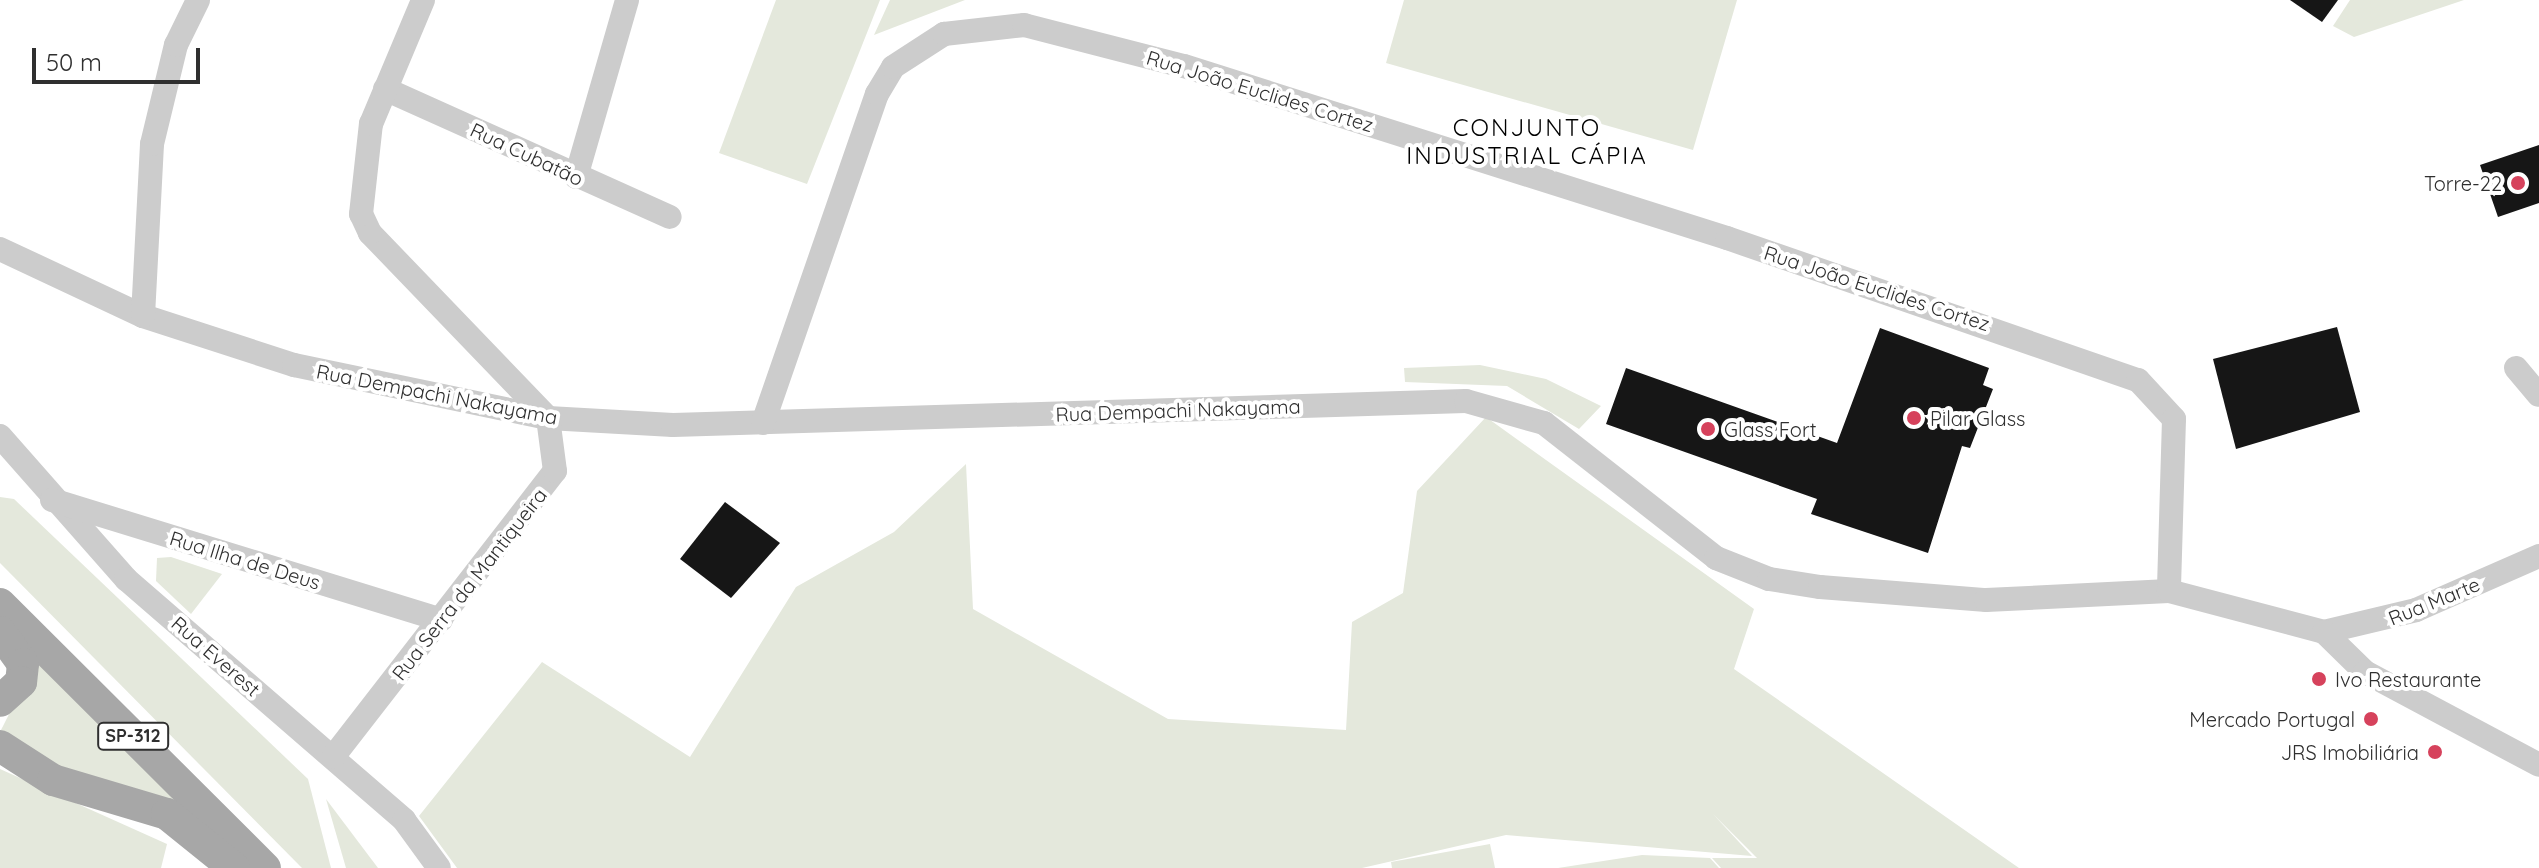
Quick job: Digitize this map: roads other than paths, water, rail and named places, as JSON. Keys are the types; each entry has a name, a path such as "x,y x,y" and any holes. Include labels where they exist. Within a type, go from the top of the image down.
{"main road":[{"name":"SP-312","path":"0,604 265,868"},
{"path":"0,632 23,664 21,682 0,701"},
{"path":"0,746 53,780 167,814 234,868"}],"street":[{"path":"143,316 152,144 176,45 198,0"},
{"path":"423,0 371,124 361,214 370,233 548,418"},
{"path":"576,177 627,0"},
{"name":"Rua João Euclides Cortez","path":"763,423 877,94 893,67 944,34 1024,25 1184,66 1652,214 2138,380 2174,419 2169,591"},
{"name":"Rua Cubatão","path":"385,89 670,217"},
{"name":"Rua Dempachi Nakayama","path":"0,249 11,263 143,316 294,365 548,418 763,423 1466,401 1544,423 1716,558 1769,579 1986,600 2169,591 2324,632"},
{"path":"2516,368 2539,395"},
{"name":"Rua Serra da Mantiqueira","path":"333,757 550,482 555,471 548,418"},
{"name":"Rua Everest","path":"0,436 50,499 126,579 404,820 439,868"},
{"name":"Rua Ilha de Deus","path":"50,499 441,620"},
{"name":"Rua Marte","path":"2324,632 2416,610 2539,556"},
{"path":"2324,632 2365,672 2539,765"}],"place":[{"name":"Torre-22","path":"2518,183"},
{"name":"Pilar Glass","path":"1914,418"},
{"name":"Glass Fort","path":"1708,429"},
{"name":"Ivo Restaurante","path":"2319,679"},
{"name":"Mercado Portugal","path":"2371,719"},
{"name":"JRS Imobiliária","path":"2435,752"}],"district":[{"name":"CONJUNTO INDUSTRIAL CÁPIA","path":"1527,142"}]}
